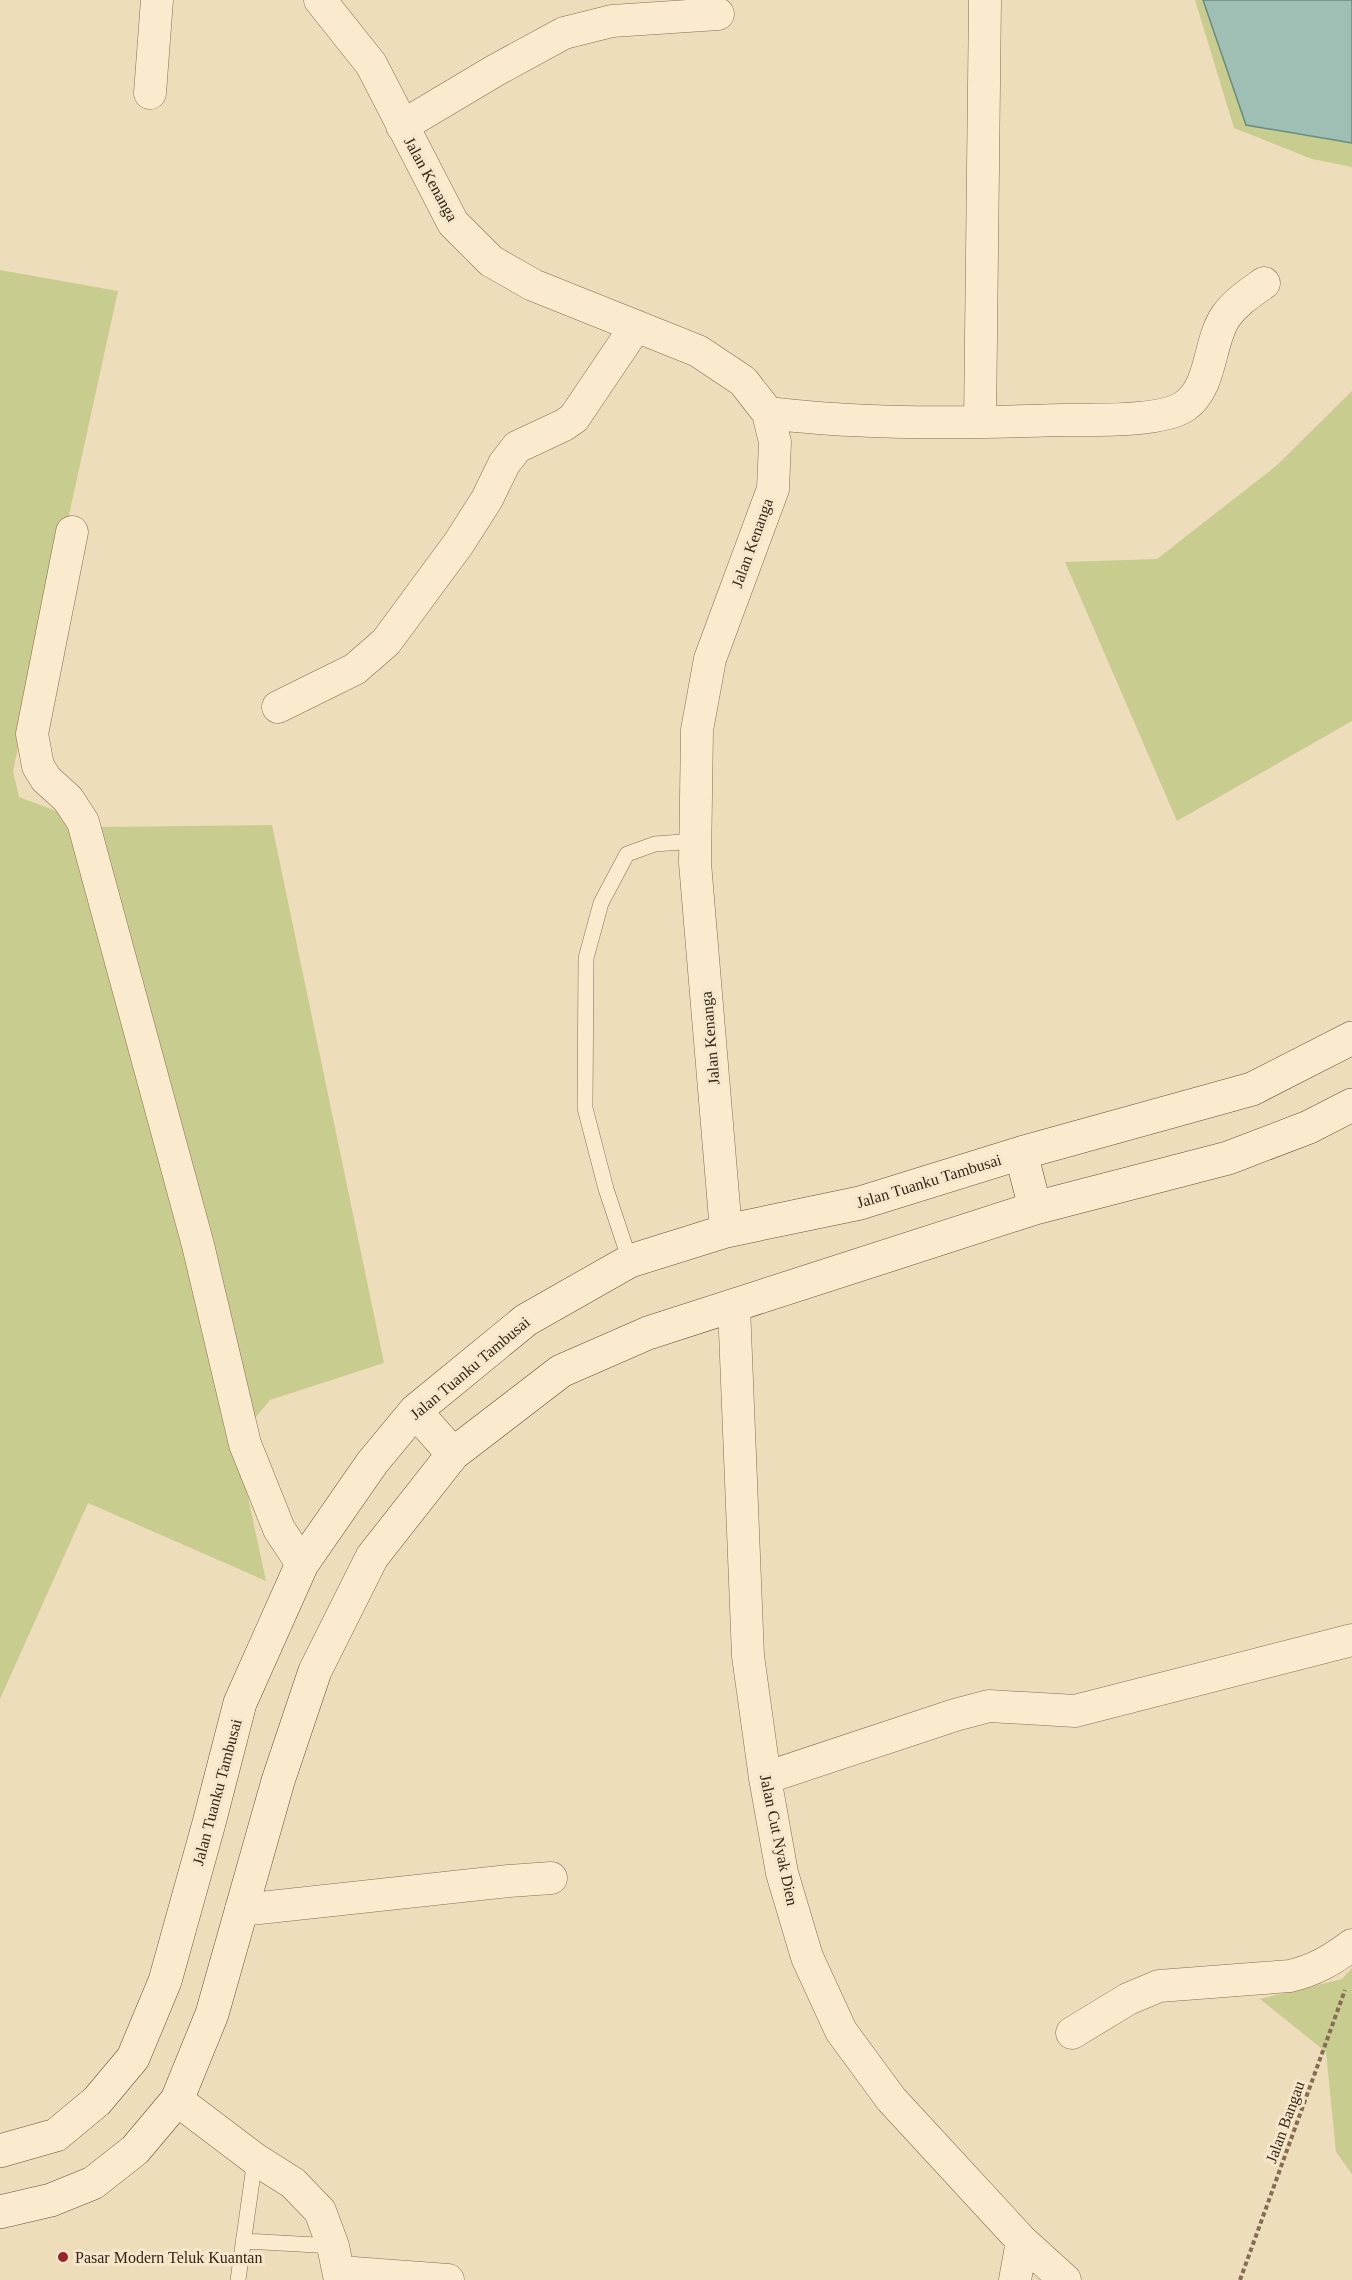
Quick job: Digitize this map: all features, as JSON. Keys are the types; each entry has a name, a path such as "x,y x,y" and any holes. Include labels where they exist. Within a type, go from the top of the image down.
{"main road":[{"name":"Jalan Tuanku Tambusai","path":"0,2151 56,2135 97,2102 133,2058 165,1981 240,1703 302,1564 372,1463 415,1411 526,1320 630,1261 726,1231 860,1203 1021,1153 1252,1089 1352,1038"},
{"path":"0,2212 51,2200 93,2183 135,2150 177,2100 212,2014 278,1781 315,1671 372,1557 453,1454 561,1371 648,1333 1035,1208 1227,1158 1309,1127 1352,1106"},
{"path":"1021,1153 1035,1208"},
{"path":"415,1411 453,1454"}],"street":[{"path":"150,93 157,0"},
{"name":"Jalan Kenanga","path":"320,0 371,64 453,223 491,261 533,285 698,351 743,381 768,413 775,442 772,489 710,659 697,729 695,863 726,1231"},
{"path":"980,422 985,0"},
{"path":"402,126 564,33 612,21 718,14"},
{"path":"768,413 850,420 980,422 1101,419 1154,416 1173,412 1186,406 1196,395 1205,376 1216,334 1226,317 1238,302 1264,283"},
{"path":"278,707 355,669 386,642 459,543 517,447 564,425 574,417 636,326"},
{"path":"72,532 41,679 32,735 33,749 38,766 46,779 68,799 84,822 198,1245 245,1444 279,1529 302,1564"},
{"name":"Jalan Cut Nyak Dien","path":"734,1306 748,1656 765,1778 783,1873 807,1957 841,2031 891,2098 1022,2241 1065,2280"},
{"path":"765,1778 955,1715 989,1706 1075,1711 1352,1640"},
{"path":"241,1910 551,1878"},
{"path":"1072,2033 1128,1998 1159,1986 1290,1976 1312,1971 1352,1945"},
{"path":"177,2100 255,2159 293,2183 320,2211 338,2266 448,2280"},
{"path":"1015,2280 1022,2241"}],"lane":[{"path":"630,1261 606,1189 585,1108 586,958 601,903 627,854 655,844 695,841"},
{"path":"238,2280 255,2159"},
{"path":"243,2241 338,2266"}],"path":[{"name":"Jalan Bangau","path":"1240,2280 1348,1983"}],"green space":[{"path":"1195,0 1203,0 1246,125 1352,143 1352,167 1312,159 1234,128"},
{"path":"0,270 118,291 13,771 19,797 99,827 272,825 384,1363 270,1400 236,1441 266,1581 88,1503 0,1699"},
{"path":"1352,391 1352,721 1177,821 1065,562 1157,559 1276,466"},
{"path":"1352,1968 1352,2174 1336,2152 1326,2052 1260,1999 1342,1979"}],"water":[{"path":"1203,0 1352,0 1352,143 1246,125"}],"place":[{"name":"Pasar Modern Teluk Kuantan","path":"63,2257"}]}
